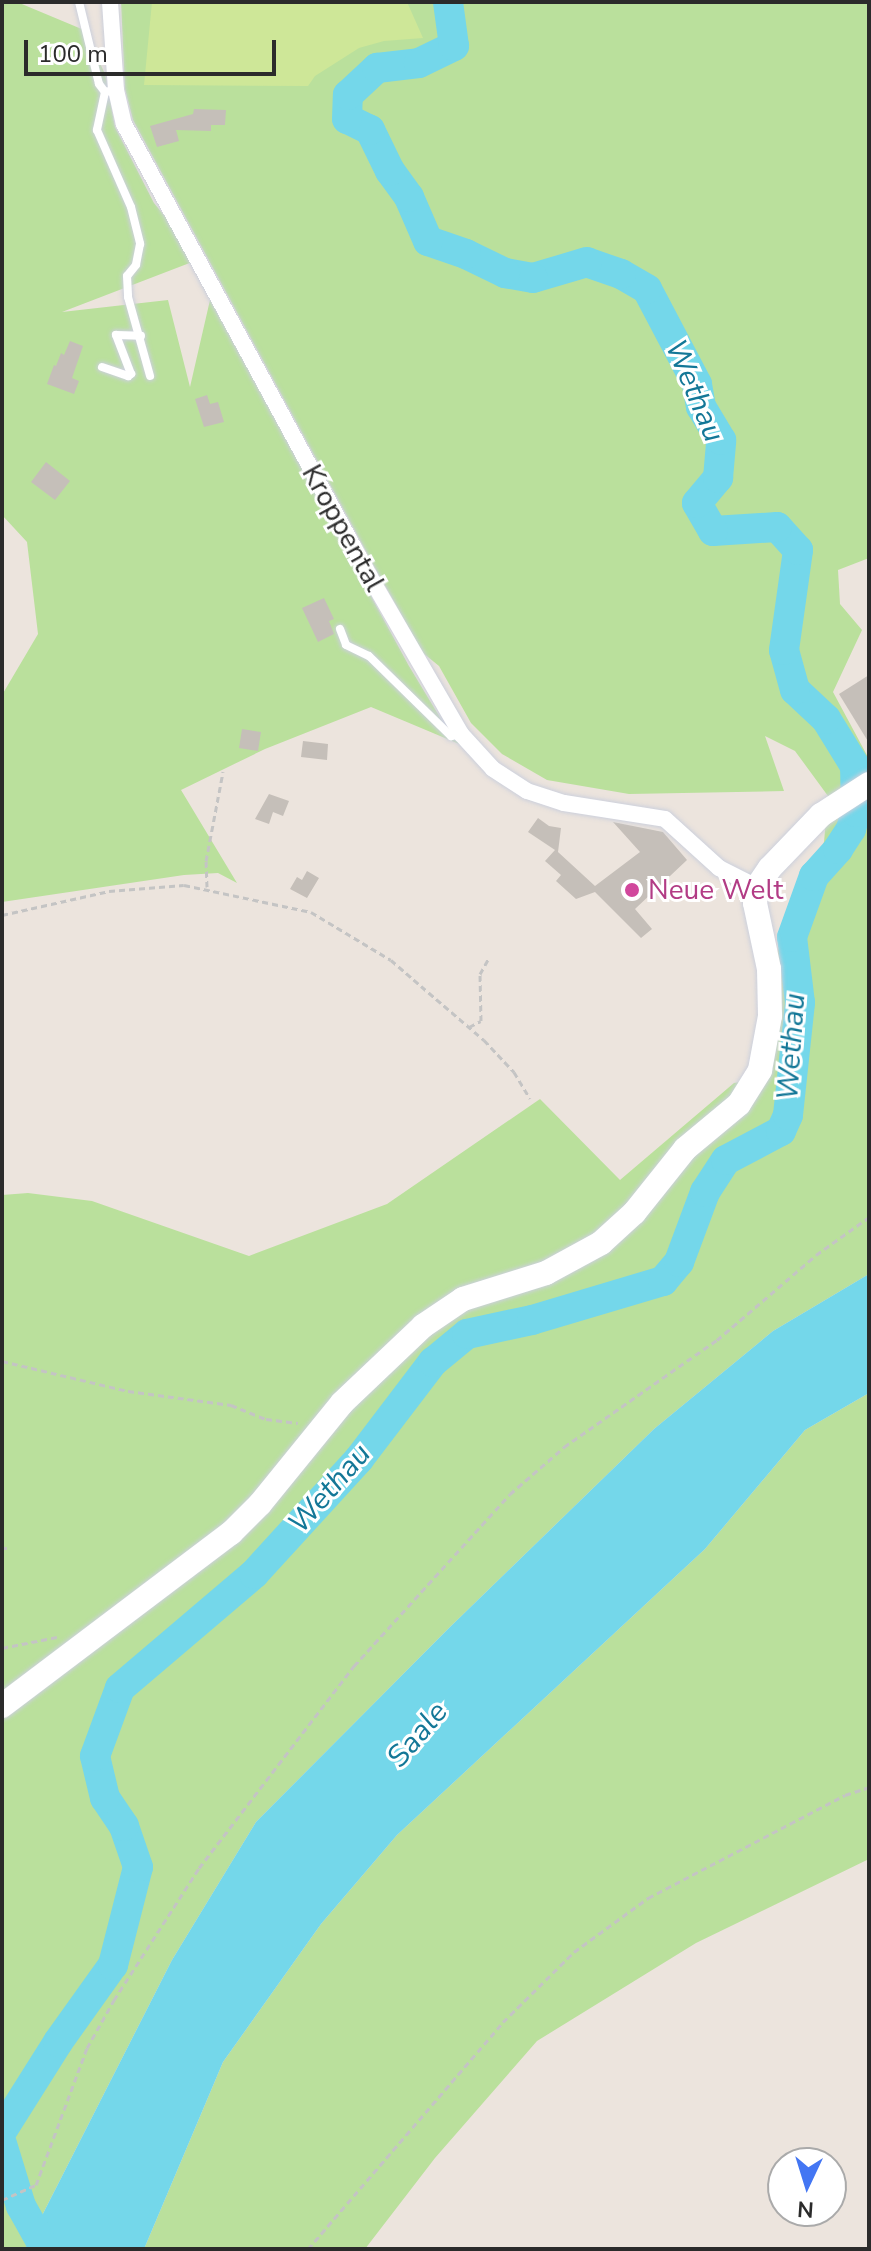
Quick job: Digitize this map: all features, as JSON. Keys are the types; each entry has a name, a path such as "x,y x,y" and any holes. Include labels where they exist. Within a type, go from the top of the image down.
{"main road":[{"path":"2,1706 231,1533 260,1504 321,1428 385,1360 450,1306 555,1269 601,1243 634,1213 685,1149 739,1104 760,1070 770,1016 769,969 755,903 763,877 821,815 869,784"}],"street":[{"name":"Kroppental","path":"110,2 110,91 124,124 373,583 461,734 493,769 527,791 564,803 665,819 719,868 763,877"}],"lane":[{"path":"79,2 99,84 110,91 97,130 131,207 140,244 136,265 127,276 128,297 150,376"},
{"path":"102,367 128,376 131,374 116,335 141,336"},
{"path":"340,629 346,645 369,656 451,736 461,734"}],"path":[{"path":"207,887 206,861 223,772"},
{"path":"2,915 146,886 207,887 311,912 391,960 469,1027 514,1072 530,1099"},
{"path":"469,1027 481,1021 480,974 489,958"},
{"path":"3,2200 36,2185 46,2166 66,2098 87,2048 114,2000 199,1868 354,1666 510,1494 564,1447 717,1340 816,1255 869,1217"},
{"path":"2,1361 128,1391 231,1405 266,1419 314,1424 321,1428"},
{"path":"2,1648 57,1637"},
{"path":"308,2249 503,2022 574,1952 648,1898 845,1795 869,1787"}],"green space":[{"path":"2,2 17,2 84,30 105,74 115,127 154,203 200,259 62,312 168,300 190,387 210,300 409,666 453,739 464,746 371,707 265,749 181,790 237,883 218,873 184,875 2,902 2,695 38,634 27,542 2,515"},
{"path":"121,2 869,2 869,558 838,570 840,604 862,630 833,692 869,759 869,1274 773,1331 654,1429 448,1629 256,1822 172,1960 25,2249 2,2249 2,1195 28,1193 92,1201 249,1256 387,1204 540,1099 620,1180 734,1083 764,1078 777,953 824,842 828,796 795,751 765,736 784,791 629,794 547,780 502,754 471,723 439,666 423,653 374,566 133,120 125,89"},
{"path":"152,2 407,2 423,38 384,41 359,48 315,76 308,86 144,85"},
{"path":"869,1393 869,1859 696,1943 537,2041 435,2158 365,2249 144,2249 223,2062 321,1924 397,1835 705,1549 805,1430"}],"water":[{"name":"Saale","path":"869,1274 869,1393 805,1430 705,1549 397,1835 321,1924 223,2062 144,2249 25,2249 172,1960 256,1822 448,1629 654,1429 773,1331"}],"building":[{"path":"194,109 226,110 225,125 211,125 211,131 176,130 179,141 157,147 150,126 193,114"},
{"path":"70,341 83,346 72,378 79,381 74,394 47,384 54,365 61,353 64,355"},
{"path":"207,395 210,404 218,402 224,422 204,427 195,399"},
{"path":"46,462 70,481 55,500 31,482"},
{"path":"324,598 334,619 329,621 334,634 318,642 302,608"},
{"path":"869,675 869,743 839,694"},
{"path":"242,729 261,732 258,751 239,748"},
{"path":"303,741 328,744 327,760 301,757"},
{"path":"269,794 289,801 283,816 273,812 269,824 255,819"},
{"path":"538,818 549,826 561,828 558,852 595,886 640,852 613,822 663,832 687,860 635,909 652,929 641,938 595,892 576,899 556,881 561,875 545,861 555,850 528,832"},
{"path":"307,871 319,878 307,898 290,889 297,877 302,880"}],"waterway":[{"name":"Wethau","path":"2,2131 58,2042 113,1965 138,1867 124,1826 105,1798 95,1756 120,1688 254,1574 359,1459 433,1362 467,1334 532,1320 663,1281 679,1262 705,1192 726,1160 781,1131 788,1115 800,1003 792,937 814,876 838,849 851,829 856,812 855,766 826,719 795,690 784,650 798,550 777,527 713,531 697,503 718,478 721,440 701,407 697,384 647,289 621,274 587,262 533,278 505,273 466,254 428,241 409,197 390,171 370,130 347,119 348,95 377,68 419,63 454,46 448,2"},
{"name":"Wethau","path":"2,2144 21,2206 45,2249"}],"place":[{"name":"Neue Welt","path":"632,890"}]}
